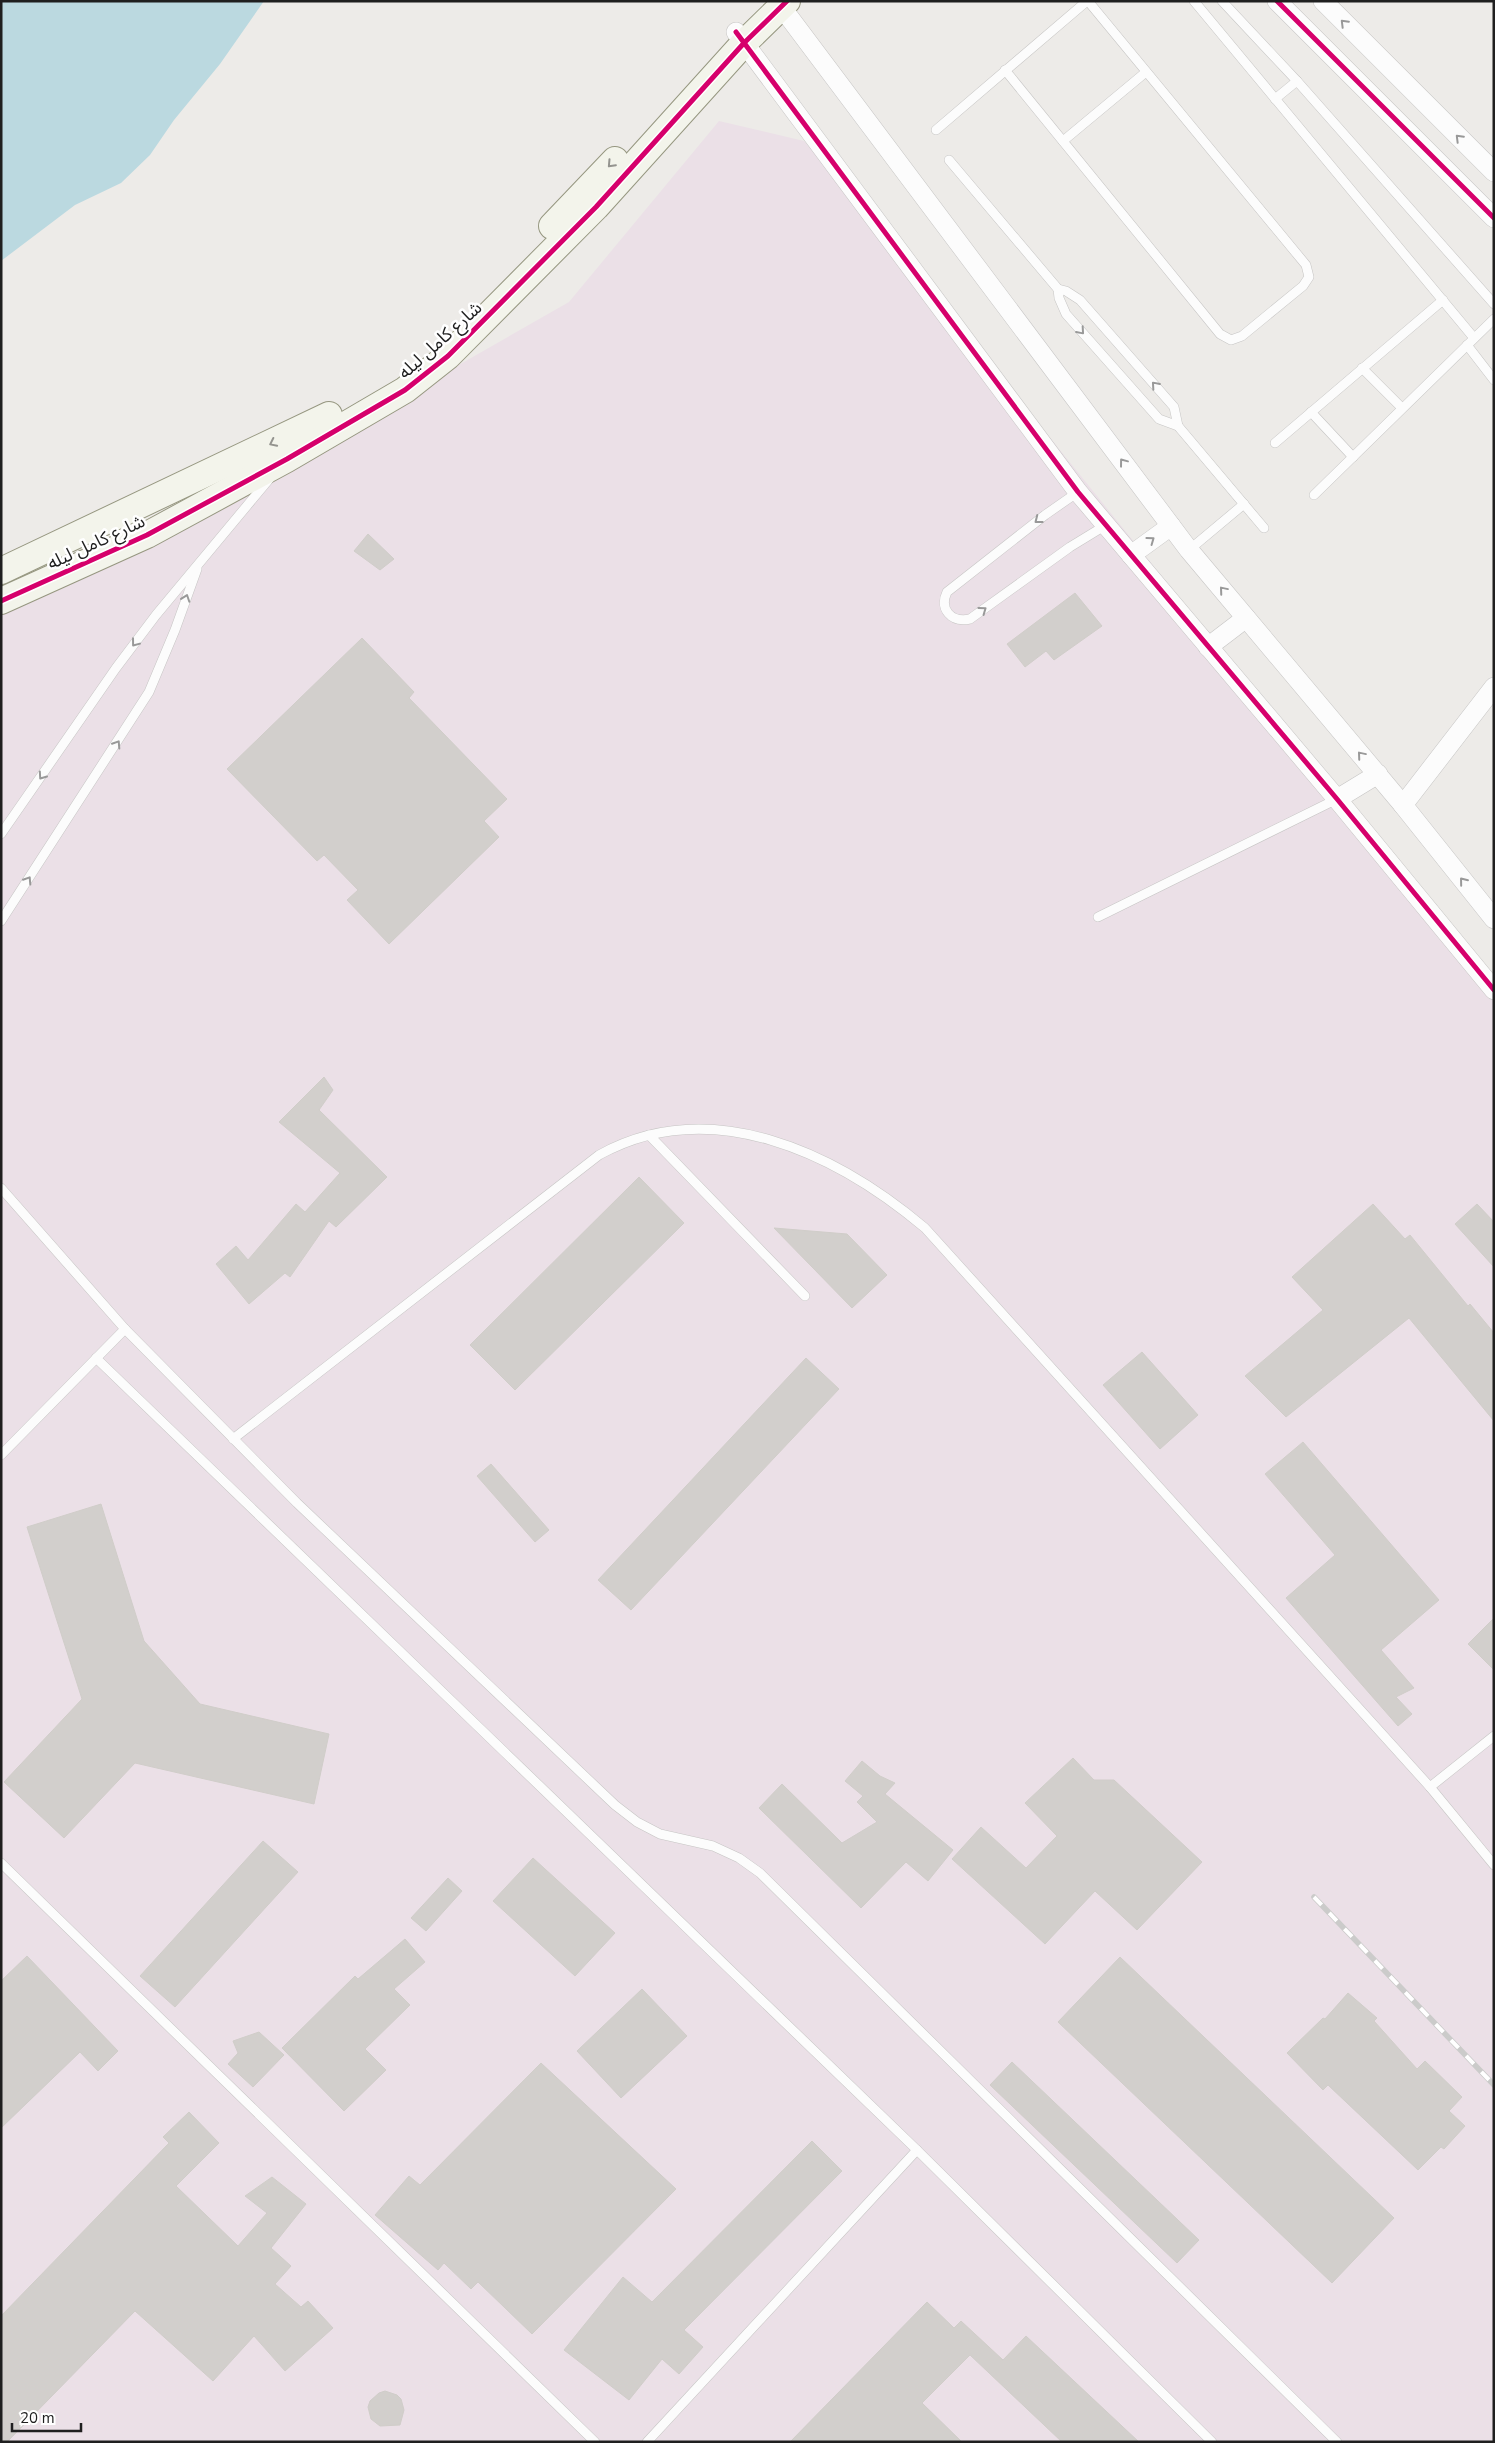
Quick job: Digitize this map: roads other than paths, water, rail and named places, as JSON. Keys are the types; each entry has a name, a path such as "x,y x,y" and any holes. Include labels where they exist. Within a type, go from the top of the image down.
{"street":[{"path":"1277,1 1494,218"},
{"path":"1323,1 1494,172"},
{"path":"777,3 1189,550 1378,774 1494,919"},
{"name":"شارع كامل ليله","path":"1,571 324,419 393,378 420,358 777,3"},
{"path":"740,38 1078,492 1337,799 1494,990"},
{"name":"شارع كامل ليله","path":"1,601 147,535 287,459 404,390 448,356 596,207 740,38"},
{"path":"287,459 324,419"},
{"path":"1131,555 1171,526"},
{"path":"1208,647 1246,618"},
{"path":"1403,805 1494,687"},
{"path":"1337,799 1378,774"}],"lane":[{"path":"936,130 1005,70 1088,1 1306,265 1309,277 1303,286 1242,336 1232,340 1220,334 1005,70"},
{"path":"1194,1 1474,338"},
{"path":"1222,1 1297,81 1494,304"},
{"path":"1063,141 1146,72"},
{"path":"1275,98 1297,81"},
{"path":"949,160 1058,289 1059,298 1066,314 1159,419 1178,426"},
{"path":"1058,289 1066,291 1080,300 1174,407 1178,426 1264,528"},
{"path":"1275,443 1442,300"},
{"path":"1314,495 1494,319"},
{"path":"1467,345 1494,380"},
{"path":"1362,368 1402,408"},
{"path":"1311,412 1353,457"},
{"path":"1,834 116,668 198,564 287,459"},
{"path":"1078,492 1045,515 947,592 944,599 944,607 948,614 954,619 962,621 970,619 1070,547 1106,525"},
{"path":"1189,550 1244,504"},
{"path":"1,921 149,692 175,630 198,564"},
{"path":"1098,917 1337,799"},
{"path":"233,1438 599,1155 620,1144 650,1135 703,1128 751,1134 815,1157 854,1176 892,1200 925,1228 1430,1787 1494,1865"},
{"path":"650,1135 805,1296"},
{"path":"1,1188 125,1329 297,1503 615,1805 637,1822 660,1834 713,1846 739,1858 760,1873 1337,2442"},
{"path":"1,1455 125,1329"},
{"path":"96,1358 917,2150 1212,2442"},
{"path":"1430,1787 1494,1736"},
{"path":"1,1863 595,2442"},
{"path":"647,2442 917,2150"}],"water":[{"path":"1,1 264,1 220,64 174,120 150,155 121,183 75,205 1,261"}],"railway":[{"path":"1314,1897 1494,2085"}]}
